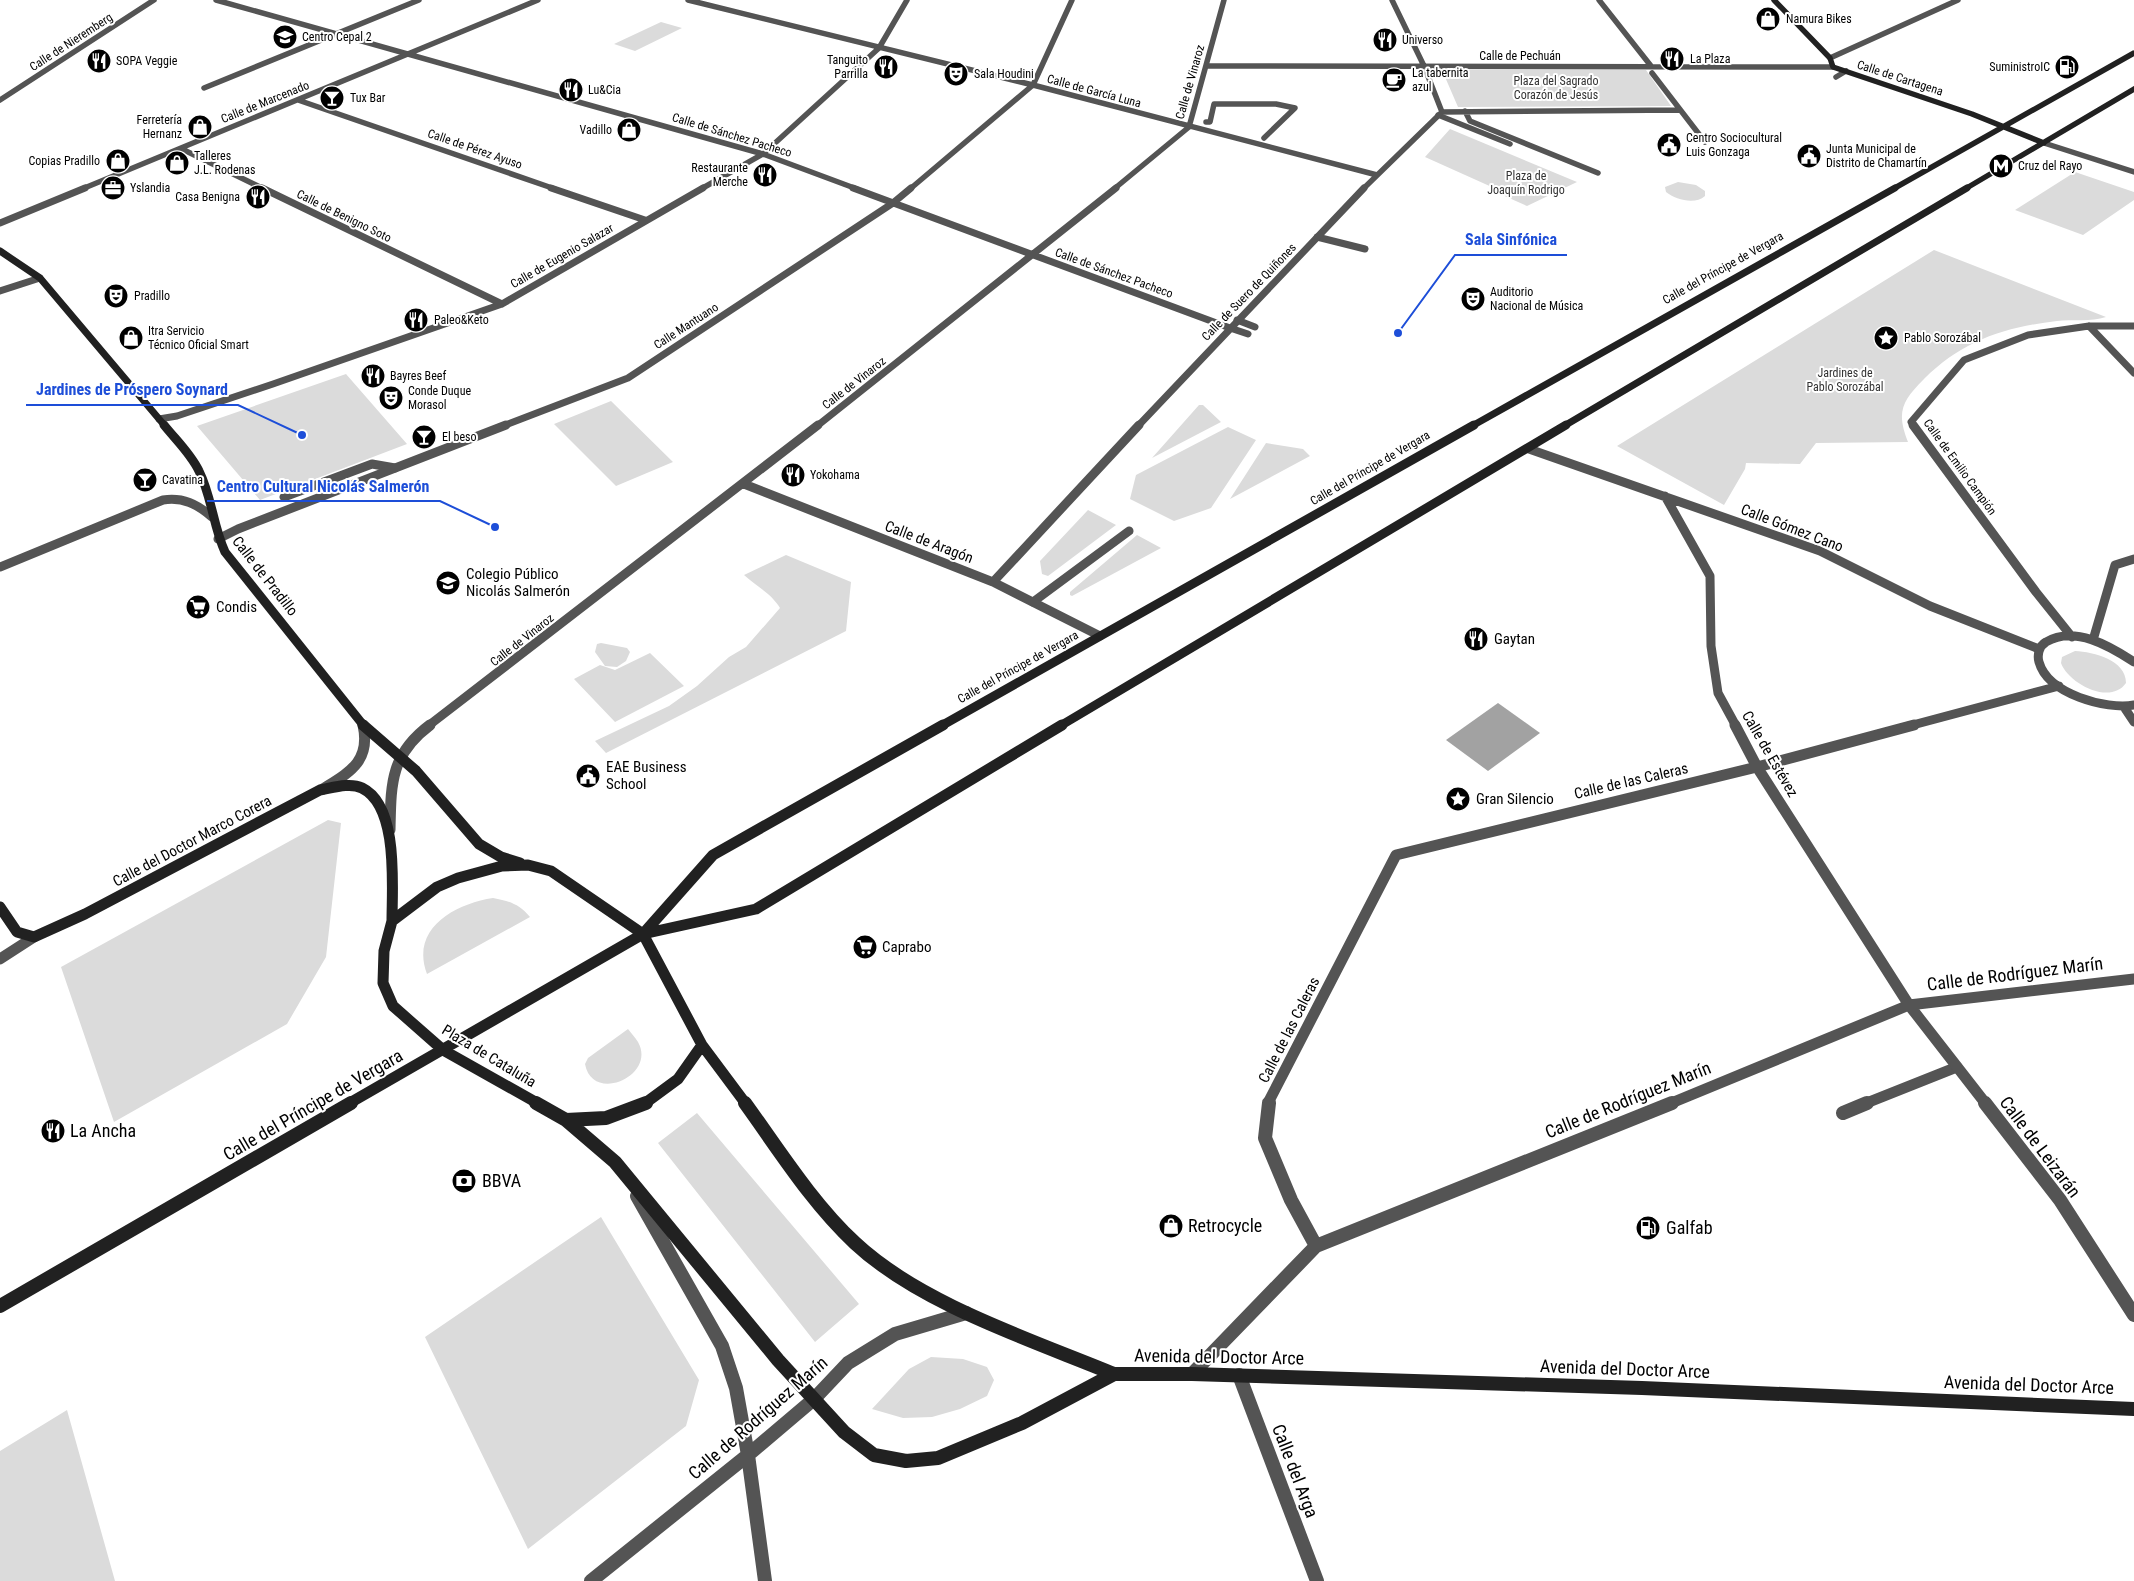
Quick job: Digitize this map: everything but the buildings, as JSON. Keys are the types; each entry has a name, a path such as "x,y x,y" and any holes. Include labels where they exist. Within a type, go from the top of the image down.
{"main road":[{"name":"Calle de Cartagena","path":"1774,0 1830,58 1834,67 2004,126 2044,143"},
{"name":"Calle del Príncipe de Vergara","path":"643,934 712,855 2134,53"},
{"name":"Calle del Príncipe de Vergara","path":"0,1306 643,934 756,909 1148,673 2134,89"},
{"name":"Calle de Pradillo","path":"0,251 40,278 159,419 203,477 218,539 225,552 363,725 399,756 479,844 501,857 528,865"},
{"path":"320,790 351,786 363,788 379,804 390,830 392,921"},
{"name":"Calle del Doctor Marco Corera","path":"34,937 85,914 320,790"},
{"path":"392,921 437,887 458,878 502,866 528,865 551,870 643,934 702,1045 816,1200 854,1243 892,1272 966,1313"},
{"path":"0,907 17,932 34,937"},
{"name":"Plaza de Cataluña","path":"392,921 384,950 383,983 393,1006 443,1050 566,1120 615,1162 778,1360 814,1399"},
{"path":"566,1120 618,1116 640,1107 661,1094 692,1064 702,1045"},
{"name":"Avenida del Doctor Arce","path":"966,1313 1114,1374 1239,1375 1632,1388 2134,1408"},
{"name":"Avenida del Doctor Arce","path":"814,1399 844,1432 874,1455 914,1460 938,1458 1022,1423 1114,1374"}],"street":[{"name":"Calle de Nieremberg","path":"0,100 154,0"},
{"name":"Calle de Sánchez Pacheco","path":"216,0 763,154 1248,334"},
{"path":"228,4 238,0"},
{"path":"204,88 340,34 419,0"},
{"name":"Calle de Marcenado","path":"0,223 538,0"},
{"name":"Calle de García Luna","path":"688,0 1033,85 1377,175"},
{"name":"Calle de Eugenio Salazar","path":"159,419 177,416 273,384 502,304 645,220 763,154 879,48 907,0"},
{"name":"Calle Mantuano","path":"218,539 238,528 628,378 893,203 1033,85 1072,0"},
{"name":"Calle de Vinaroz","path":"399,756 423,730 744,484 1034,255 1190,127 1224,0"},
{"path":"1392,0 1424,66 1438,115 1503,148"},
{"path":"1599,0 1651,66"},
{"path":"1830,58 1958,0"},
{"name":"Calle de Pechuán","path":"1207,66 1834,67"},
{"path":"1836,77 1846,71"},
{"path":"1652,74 1705,142"},
{"name":"Calle de Pérez Ayuso","path":"298,100 645,220"},
{"path":"1206,122 1210,122 1214,104 1276,104 1295,108 1264,138"},
{"path":"1438,115 1465,111 1680,110"},
{"path":"1465,111 1470,121 1598,173"},
{"path":"1438,115 1510,144"},
{"name":"Calle de Suero de Quiñones","path":"993,582 1317,236 1438,115"},
{"path":"2044,143 2134,172"},
{"name":"Calle de Benigno Soto","path":"176,150 186,151 502,304"},
{"path":"1317,236 1365,249"},
{"path":"0,291 40,278"},
{"path":"1237,320 1255,327"},
{"path":"2090,326 2134,373"},
{"name":"Calle de Emilio Campión","path":"2072,637 2030,584 1911,422 1964,360 2028,335 2090,326 2134,326"},
{"name":"Calle Gómez Cano","path":"1529,449 1820,551 1930,606 2039,649"},
{"path":"284,497 372,464 395,468"},
{"name":"Calle de Aragón","path":"744,484 993,582 1100,636"},
{"name":"Calle de Estévez","path":"1665,496 1710,576 1711,646 1718,693 1757,767 1910,1005"},
{"path":"0,567 163,500 172,498 190,501 200,506 212,517"},
{"path":"1034,602 1129,531"},
{"path":"2093,640 2115,565 2134,560"},
{"path":"2134,662 2108,646 2093,640 2072,637 2057,638 2045,642 2039,649 2038,658 2041,667 2059,686 2091,702 2124,707 2134,705"},
{"name":"Calle de las Caleras","path":"1316,1246 1291,1200 1265,1138 1270,1099 1396,856 1554,815 1757,767 2059,686"},
{"path":"2124,707 2134,722"},
{"name":"Calle del Doctor Marco Corera","path":"320,790 357,764 364,756 367,743 363,725"},
{"path":"390,830 392,772 399,756"},
{"name":"Calle del Doctor Marco Corera","path":"0,959 34,937"},
{"name":"Calle de Rodríguez Marín","path":"1192,1374 1316,1246 1561,1149 1910,1005 2134,979"},
{"name":"Calle de Leizarán","path":"1910,1005 2060,1200 2134,1315"},
{"path":"1843,1113 1957,1067"},
{"name":"Plaza de Cataluña","path":"627,1178 722,1346 736,1388 748,1455 765,1581"},
{"name":"Calle de Rodríguez Marín","path":"591,1581 748,1455 814,1399 848,1363 895,1334 966,1313"},
{"name":"Calle del Arga","path":"1239,1375 1317,1581"}],"green space":[{"path":"661,22 682,28 635,51 614,44"},
{"name":"Plaza del Sagrado Corazón de Jesús","path":"1442,70 1646,70 1671,106 1458,107"},
{"name":"Plaza de Joaquín Rodrigo","path":"1450,129 1577,182 1527,206 1491,190 1494,188 1425,157"},
{"path":"2075,172 2134,192 2134,200 2083,235 2015,210"},
{"path":"1678,182 1696,185 1705,191 1705,196 1691,201 1675,197 1666,192 1665,187"},
{"name":"Jardines de Pablo Sorozábal","path":"1934,250 2106,317 2057,321 2019,327 1985,338 1953,355 1938,366 1911,394 1903,408 1902,415 1904,432 1908,442 1816,443 1800,464 1746,463 1745,469 1724,505 1617,446"},
{"path":"346,374 407,444 260,500 197,426"},
{"path":"611,401 673,462 616,486 554,424"},
{"path":"1199,405 1203,405 1221,422 1152,458"},
{"path":"1228,427 1256,440 1211,508 1174,521 1130,499 1136,475"},
{"path":"1266,443 1303,449 1310,456 1230,499"},
{"path":"1088,510 1116,525 1048,576 1042,574 1040,561"},
{"path":"1137,535 1161,548 1072,596 1070,595 1070,592"},
{"path":"786,555 851,582 846,631 606,753 595,741 669,706 697,686 729,657 746,647 780,608 768,594 744,575"},
{"path":"601,643 627,648 630,652 626,661 617,667 605,666 595,652 597,644"},
{"path":"2075,651 2091,653 2115,663 2125,675 2126,683 2119,690 2110,692 2100,692 2080,684 2065,671 2061,663 2062,657"},
{"path":"650,653 684,686 615,722 574,679 600,665 615,670"},
{"path":"328,820 341,823 326,957 287,1024 114,1122 61,967"},
{"path":"493,898 513,904 530,917 427,974 423,958 425,944 430,932 439,921 464,906"},
{"path":"628,1029 638,1042 641,1054 639,1065 621,1081 610,1084 599,1082 590,1076 585,1064 588,1058"},
{"path":"697,1113 859,1304 815,1342 658,1143"},
{"path":"601,1217 699,1380 686,1426 528,1549 425,1337"},
{"path":"931,1357 963,1359 987,1367 994,1380 987,1396 960,1409 932,1417 903,1418 872,1409 909,1369"},
{"path":"67,1410 115,1581 0,1581 0,1451"}],"shaded area":[{"path":"1498,703 1540,733 1488,771 1446,740"}],"place":[{"name":"Namura Bikes","path":"1768,19"},
{"name":"Centro Cepal 2","path":"285,37"},
{"name":"Universo","path":"1385,40"},
{"name":"La Plaza","path":"1672,59"},
{"name":"SOPA Veggie","path":"99,61"},
{"name":"Tanguito Parrilla","path":"886,67"},
{"name":"SuministroIC","path":"2067,67"},
{"name":"Sala Houdini","path":"956,74"},
{"name":"La tabernita azul","path":"1394,80"},
{"name":"Lu&Cia","path":"571,90"},
{"name":"Tux Bar","path":"332,98"},
{"name":"Ferretería Hernanz","path":"200,127"},
{"name":"Vadillo","path":"629,130"},
{"name":"Centro Sociocultural Luis Gonzaga","path":"1669,145"},
{"name":"Junta Municipal de Distrito de Chamartín","path":"1809,156"},
{"name":"Copias Pradillo","path":"118,161"},
{"name":"Talleres J.L. Rodenas","path":"177,163"},
{"name":"Cruz del Rayo","path":"2001,166"},
{"name":"Restaurante Merche","path":"765,175"},
{"name":"Yslandia","path":"113,188"},
{"name":"Casa Benigna","path":"258,197"},
{"name":"Pradillo","path":"116,296"},
{"name":"Auditorio Nacional de Música","path":"1473,299"},
{"name":"Paleo&Keto","path":"416,320"},
{"name":"Sala Sinfónica","path":"1398,333"},
{"name":"Itra Servicio Técnico Oficial Smart","path":"131,338"},
{"name":"Pablo Sorozábal","path":"1886,338"},
{"name":"Bayres Beef","path":"373,376"},
{"name":"Conde Duque Morasol","path":"391,398"},
{"name":"Jardines de Próspero Soynard","path":"302,435"},
{"name":"El beso","path":"424,437"},
{"name":"Yokohama","path":"793,475"},
{"name":"Cavatina","path":"145,480"},
{"name":"Centro Cultural Nicolás Salmerón","path":"495,527"},
{"name":"Colegio Público Nicolás Salmerón","path":"448,583"},
{"name":"Condis","path":"198,607"},
{"name":"Gaytan","path":"1476,639"},
{"name":"EAE Business School","path":"588,776"},
{"name":"Gran Silencio","path":"1458,799"},
{"name":"Caprabo","path":"865,947"},
{"name":"La Ancha","path":"53,1131"},
{"name":"BBVA","path":"464,1181"},
{"name":"Retrocycle","path":"1171,1226"},
{"name":"Galfab","path":"1648,1228"}]}
